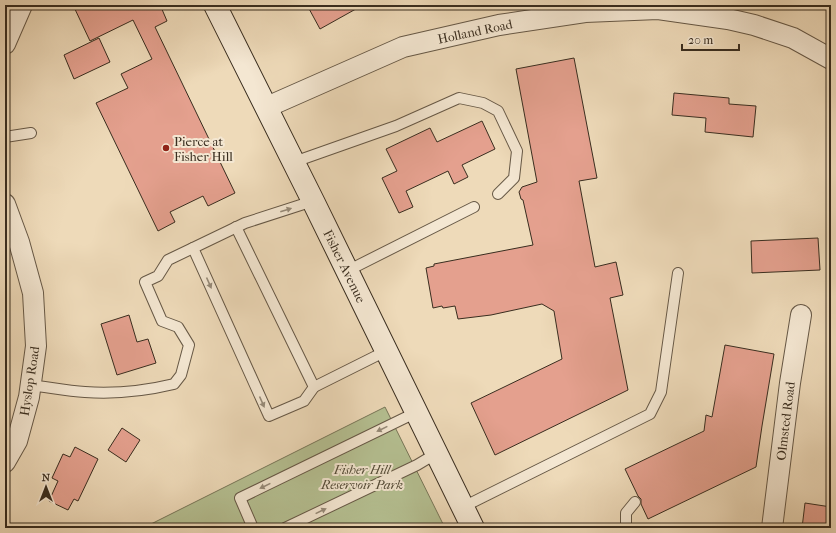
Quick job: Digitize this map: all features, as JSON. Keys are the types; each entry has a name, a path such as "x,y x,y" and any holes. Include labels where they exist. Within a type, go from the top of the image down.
{"street":[{"path":"5,44 22,5"},
{"name":"Fisher Avenue","path":"215,5 294,162 473,528"},
{"name":"Holland Road","path":"266,107 403,47 499,25 585,12 658,9 728,19 754,25 793,38 831,59"},
{"name":"Hyslop Road","path":"5,204 19,242 33,293 36,346 28,397 17,441 5,462"},
{"name":"Olmsted Road","path":"772,528 790,383 801,315"}],"lane":[{"path":"294,162 396,126 458,98 483,103 498,111 517,151 514,178 498,194"},
{"path":"5,137 31,132"},
{"path":"30,385 84,392 111,393 158,388 174,384 181,374 189,345 178,327 162,321 145,282 158,276 168,260 236,227 313,201"},
{"path":"347,271 474,207"},
{"path":"236,227 314,387"},
{"path":"193,248 269,416 304,401 314,387 386,351"},
{"path":"463,507 650,414 660,392 678,273"},
{"path":"253,528 240,498 417,412"},
{"path":"286,528 417,465 436,453"},
{"path":"626,528 626,513 635,502"}],"green space":[{"name":"Fisher Hill Reservoir Park","path":"385,407 445,528 143,528"}],"building":[{"name":"Pierce at Fisher Hill","path":"73,5 165,5 161,7 167,21 155,27 235,193 208,206 203,196 170,212 175,222 158,231 96,103 128,88 121,74 152,59 133,20 90,41"},
{"path":"307,5 363,5 320,29"},
{"path":"99,38 110,62 74,79 64,55"},
{"path":"574,58 597,178 579,181 595,267 616,262 623,295 610,298 628,390 495,455 471,403 562,359 554,311 542,304 491,315 458,319 455,306 433,308 426,268 434,266 434,264 533,245 523,200 521,199 519,192 522,187 537,182 516,69"},
{"path":"674,93 729,98 729,104 756,106 753,137 705,132 706,118 672,115"},
{"path":"482,121 495,149 462,165 468,177 454,184 448,171 406,191 413,207 399,213 382,178 397,171 386,149 430,128 437,142"},
{"path":"818,238 820,270 752,273 751,241"},
{"path":"129,315 137,342 148,339 156,363 117,375 101,324"},
{"path":"725,345 774,354 756,467 648,519 641,504 641,499 638,496 625,469 704,431 706,415 712,417"},
{"path":"122,428 140,440 126,462 108,450"},
{"path":"75,447 98,459 78,501 74,499 68,510 49,501 58,481 52,478 63,454 70,457"},
{"path":"805,503 831,507 831,525 829,528 802,528"}],"place":[{"name":"Pierce at Fisher Hill","path":"166,148"}]}
